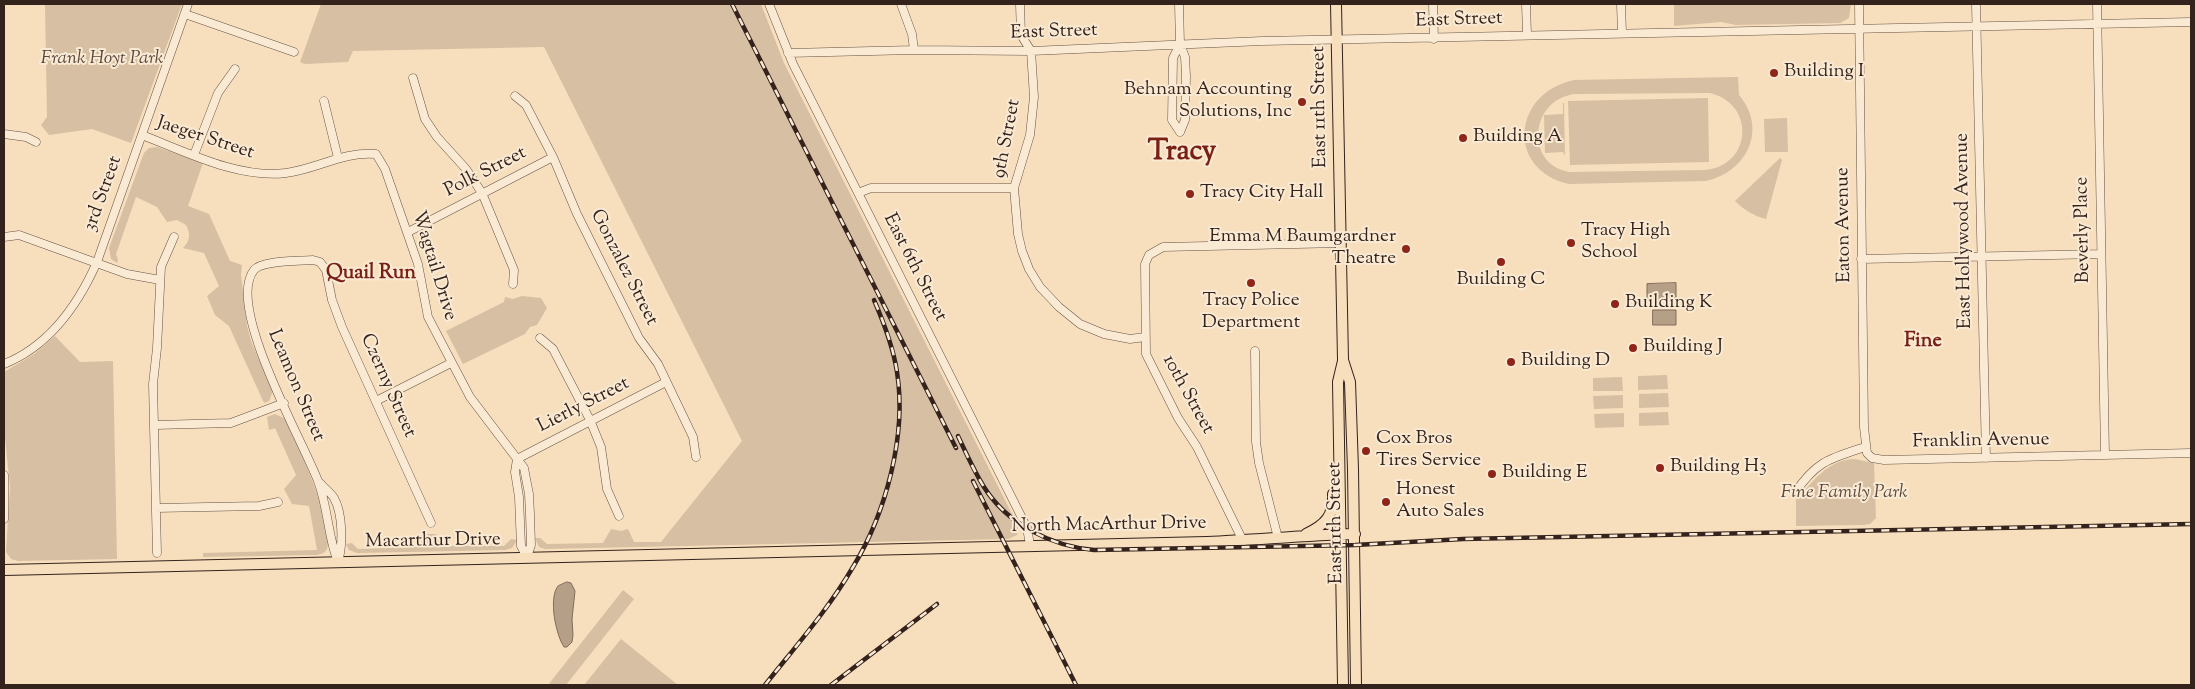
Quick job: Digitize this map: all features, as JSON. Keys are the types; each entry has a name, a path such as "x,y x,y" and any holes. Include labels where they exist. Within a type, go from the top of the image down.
{"main road":[{"name":"East 11th Street","path":"1336,4 1343,360 1338,382 1343,685"},
{"name":"East 11th Street","path":"1343,360 1350,382 1355,534 1356,685"},
{"path":"1303,535 1327,521 1332,511 1333,454 1339,432"},
{"name":"North MacArthur Drive","path":"863,550 1243,541 1303,535 1355,534"},
{"name":"Macarthur Drive","path":"4,570 863,550"}],"street":[{"name":"3rd Street","path":"4,364 33,348 53,330 71,311 86,287 97,262 188,4"},
{"name":"East 6th Street","path":"769,4 788,53 1027,528 1030,546"},
{"path":"901,4 912,34 914,50"},
{"name":"9th Street","path":"1020,4 1021,35 1031,51 1034,75 1033,116 1030,135 1014,188 1018,234 1022,251 1029,269 1040,287 1059,308 1080,324 1104,334 1130,339 1145,337"},
{"path":"1179,4 1180,44 1185,57 1186,99 1185,120 1180,132 1172,120 1172,58 1180,44"},
{"path":"1433,4 1434,39"},
{"path":"1526,4 1527,35"},
{"path":"1621,4 1622,33"},
{"name":"Eaton Avenue","path":"1859,4 1865,447"},
{"name":"East Hollywood Avenue","path":"1976,4 1986,458"},
{"name":"Beverly Place","path":"2097,4 2105,456"},
{"path":"185,14 294,52"},
{"name":"East Street","path":"788,53 914,50 1031,51 1180,44 1434,39 1527,35 2191,22"},
{"path":"194,155 218,93 235,69"},
{"path":"414,78 425,119 437,137 466,168 482,193 514,270 513,284"},
{"name":"Gonzalez Street","path":"515,96 526,105 553,157 577,214 630,320 666,382 693,437 696,457"},
{"path":"324,101 338,158"},
{"path":"4,134 26,137 36,142"},
{"name":"Jaeger Street","path":"142,135 241,171 266,174 288,173 363,152 376,154"},
{"name":"Wagtail Drive","path":"376,154 385,169 408,232 418,264 428,317 470,397 517,459"},
{"name":"Polk Street","path":"408,232 553,157"},
{"path":"858,193 871,188 1014,188"},
{"path":"4,237 19,235 127,274 160,280"},
{"path":"157,553 153,384 157,348 161,267 174,238"},
{"name":"10th Street","path":"1243,541 1197,447 1178,418 1146,354 1145,264 1155,250 1175,246 1341,243"},
{"path":"1861,259 2101,254"},
{"name":"Leamon Street","path":"320,262 312,260 266,264 253,272 249,279 250,320 262,357 319,482 327,512 332,548 338,562"},
{"name":"Czerny Street","path":"320,262 326,270 332,300 342,328 431,523"},
{"path":"540,338 554,349 590,420 601,447 607,489 620,516"},
{"path":"1256,350 1256,442 1259,463 1278,538"},
{"path":"376,401 451,363"},
{"name":"Lierly Street","path":"517,459 666,382"},
{"path":"155,424 231,423 284,403"},
{"path":"1795,493 1820,465 1831,457 1865,447"},
{"name":"Franklin Avenue","path":"1865,447 1867,453 1872,458 1884,460 2191,453"},
{"path":"517,459 515,472 520,504 521,546 527,557"},
{"path":"4,475 4,519"},
{"path":"156,508 259,506 278,502"}],"green space":[{"name":"Frank Hoyt Park","path":"45,4 182,4 131,143 92,129 49,135 41,125 47,117"},
{"path":"321,4 761,4 784,63 1013,516 1018,528 1017,535 1008,539 545,549 539,547 535,538 540,538 547,544 603,543 611,529 621,531 628,529 634,542 661,542 742,441 544,47 353,51 348,62 305,64 300,62"},
{"path":"1674,4 1851,4 1849,18 1840,23 1736,25 1721,22 1674,26"},
{"path":"1738,77 1739,95 1748,108 1752,122 1752,135 1749,147 1733,169 1706,181 1569,184 1549,176 1534,164 1527,148 1525,132 1529,115 1538,100 1553,88 1574,80","holes":["1710,93 1725,99 1735,109 1741,121 1742,134 1739,147 1732,158 1721,166 1705,170 1569,172 1554,167 1545,157 1539,145 1538,132 1542,118 1549,107 1561,98 1576,94"]},
{"path":"1708,98 1709,162 1570,165 1568,101"},
{"path":"1563,103 1565,156 1563,152 1545,153 1544,115 1563,114"},
{"path":"1787,118 1788,152 1765,152 1764,119"},
{"path":"157,147 203,163 188,206 209,214 230,261 242,265 241,275 247,326 252,344 273,391 269,401 264,403 229,326 215,315 207,296 219,286 204,253 183,248 189,237 186,225 177,220 167,222 157,207 136,197 116,254 117,263 111,259 109,248 144,153 149,148"},
{"path":"1780,158 1782,160 1766,219 1749,212 1735,201"},
{"path":"522,296 541,298 547,308 537,325 530,327 525,334 463,364 446,331 504,302 505,297 513,299"},
{"path":"55,336 80,362 113,361 117,559 18,561 11,559 6,552 10,487 4,427 4,372 34,354"},
{"path":"1667,375 1668,389 1638,390 1638,376"},
{"path":"1622,377 1623,391 1593,391 1593,378"},
{"path":"1668,393 1669,407 1639,408 1639,394"},
{"path":"1623,395 1623,408 1594,409 1593,396"},
{"path":"1668,412 1669,425 1639,426 1639,413"},
{"path":"1624,413 1624,427 1595,428 1594,414"},
{"path":"275,414 286,419 314,485 326,523 329,538 327,549 317,555 203,557 203,553 317,550 309,506 292,504 284,489 296,475 275,428 269,430 267,417"},
{"name":"Fine Family Park","path":"1855,459 1874,463 1876,518 1870,524 1863,525 1796,526 1796,500 1829,467 1845,460"},
{"path":"427,534 436,534 444,546 504,546 511,539 517,540 512,548 505,550 357,553 349,550 346,544 352,543 358,549 417,547"},
{"path":"623,590 634,599 566,685 548,685"},
{"path":"621,639 678,685 584,685"}],"shaded area":[{"path":"1676,283 1676,300 1647,300 1647,284"},
{"path":"1653,310 1676,310 1676,325 1653,325"},
{"path":"567,582 571,583 575,591 572,619 573,635 572,642 567,647 564,647 558,634 553,607 555,592 558,586"}],"railway":[{"path":"732,4 956,448"},
{"path":"765,685 811,628 843,583 865,546 884,498 896,447 899,396 893,353 885,326 874,300"},
{"path":"958,436 984,487 1005,512 1032,531 1046,538 1062,544 1094,550 1355,545 1463,539 2191,524"},
{"path":"973,481 1076,685"},
{"path":"831,685 937,604"}],"place":[{"name":"Building I","path":"1774,73"},
{"name":"Behnam Accounting Solutions, Inc","path":"1302,102"},
{"name":"Building A","path":"1463,138"},
{"name":"Tracy City Hall","path":"1190,194"},
{"name":"Tracy High School","path":"1571,243"},
{"name":"Emma M Baumgardner Theatre","path":"1406,249"},
{"name":"Building C","path":"1501,262"},
{"name":"Tracy Police Department","path":"1251,283"},
{"name":"Building K","path":"1615,304"},
{"name":"Building J","path":"1633,348"},
{"name":"Building D","path":"1511,362"},
{"name":"Cox Bros Tires Service","path":"1366,451"},
{"name":"Building H3","path":"1660,468"},
{"name":"Building E","path":"1492,474"},
{"name":"Honest Auto Sales","path":"1386,502"}],"district":[{"name":"Tracy","path":"1182,154"},
{"name":"Quail Run","path":"371,275"},
{"name":"Fine","path":"1923,343"}]}
